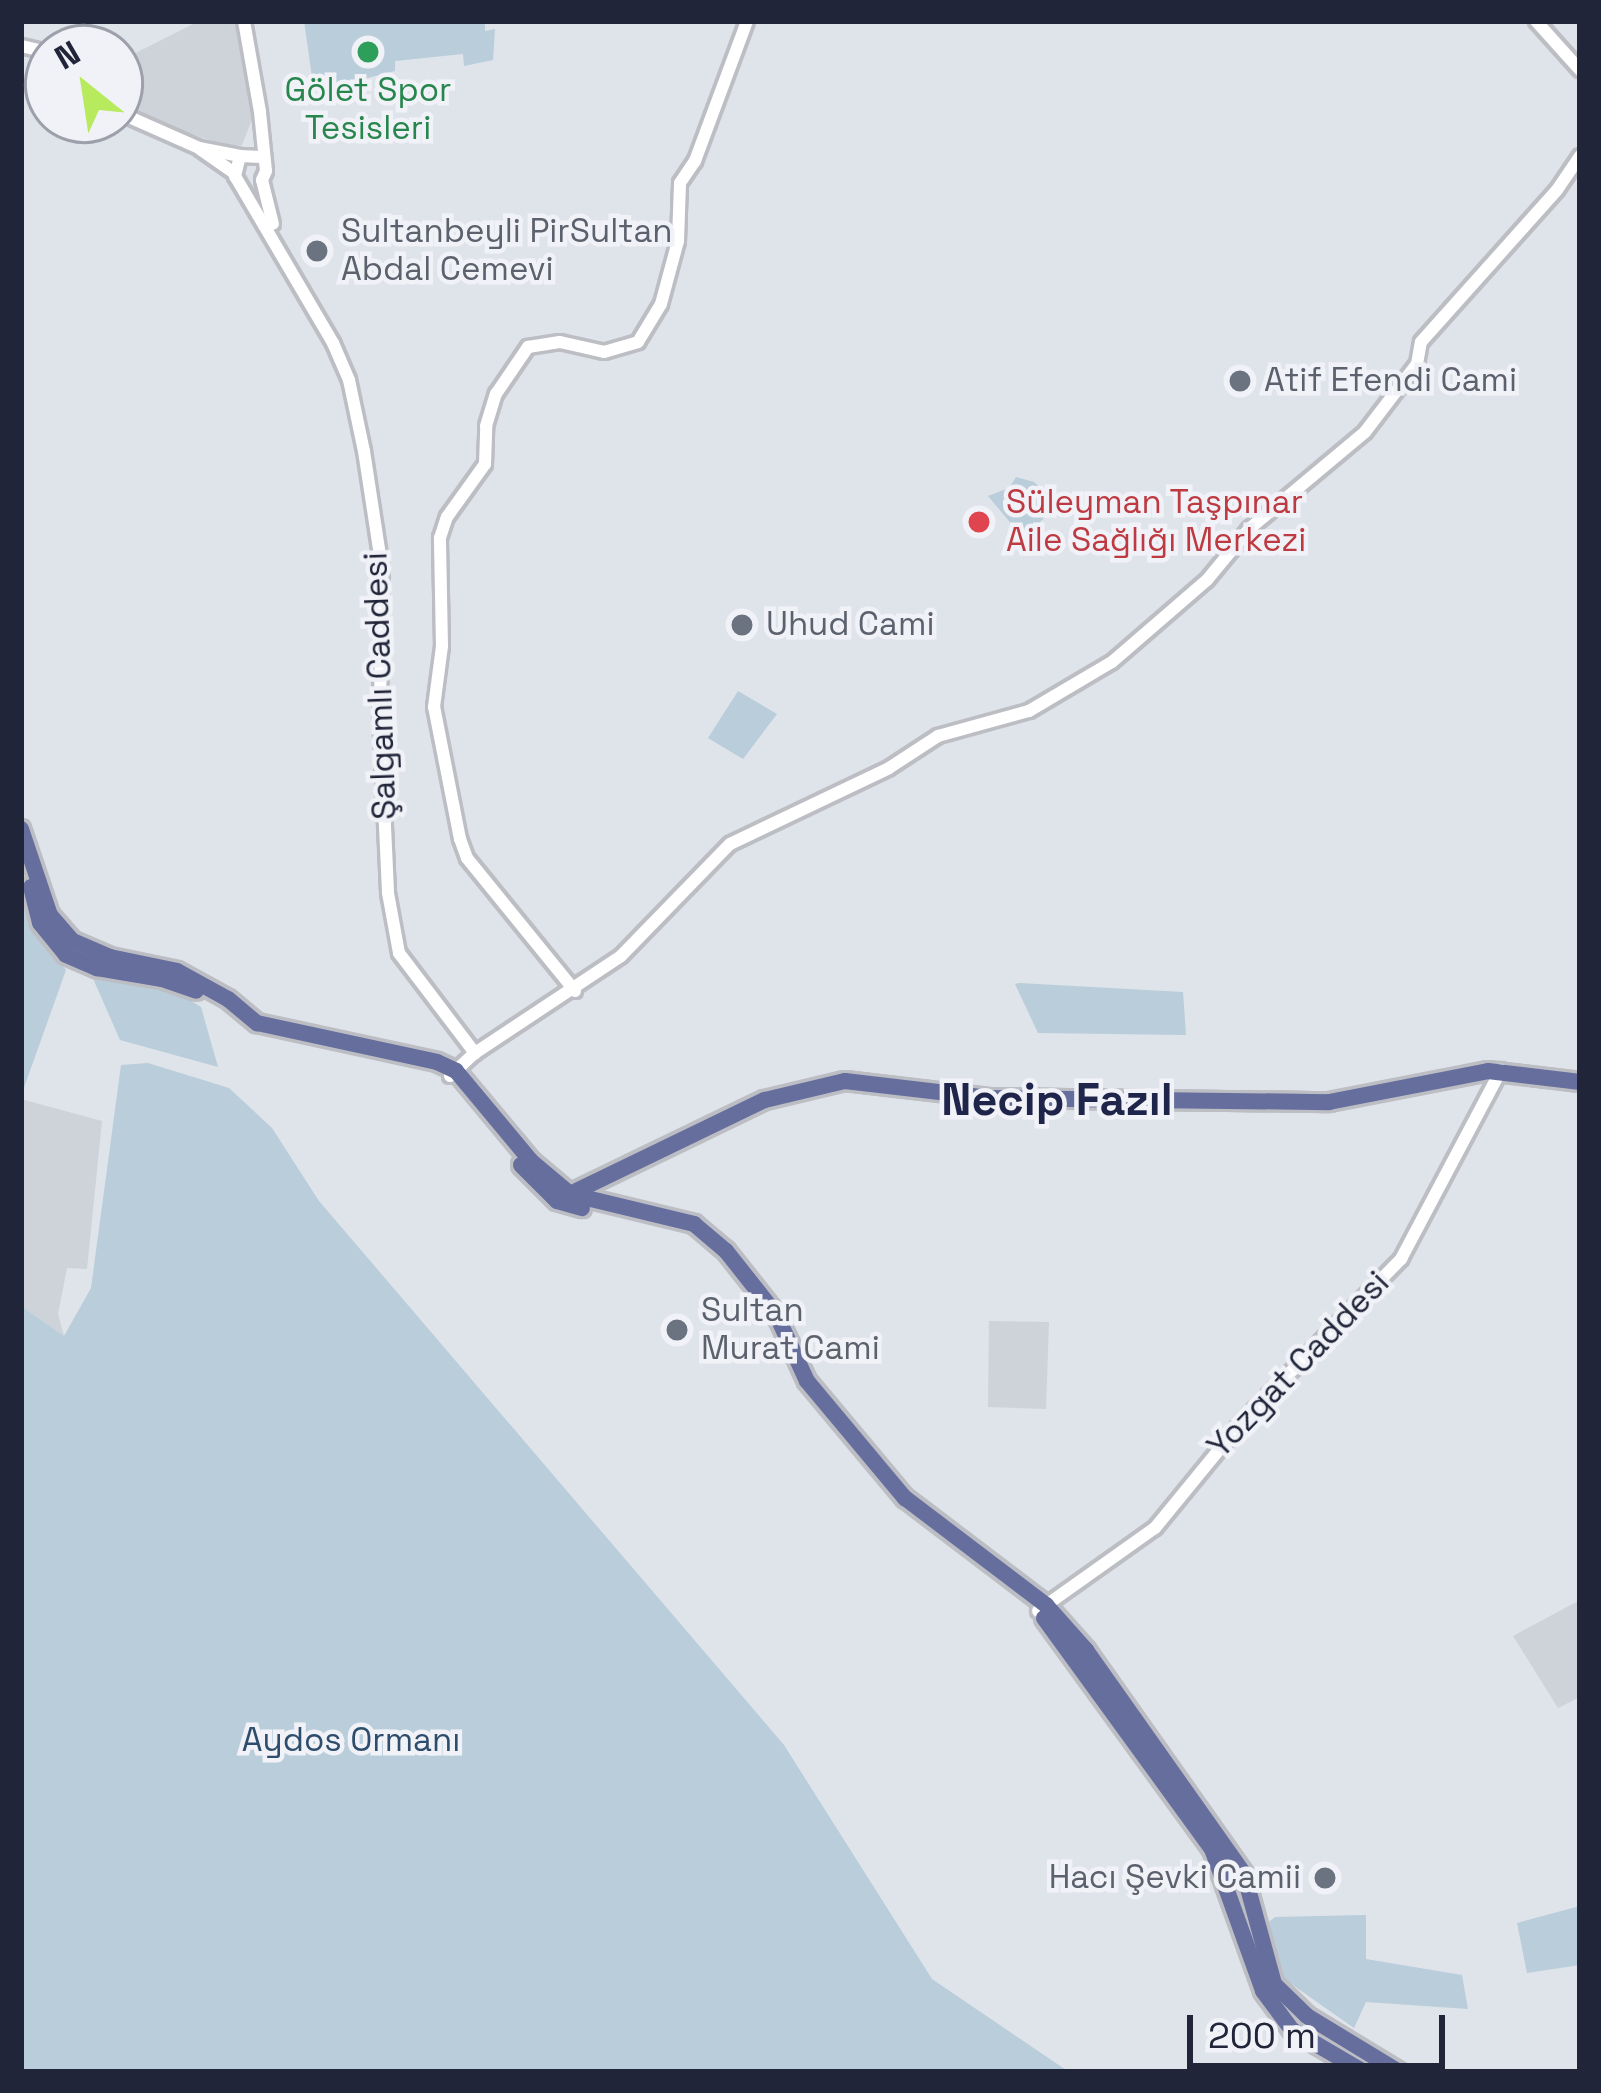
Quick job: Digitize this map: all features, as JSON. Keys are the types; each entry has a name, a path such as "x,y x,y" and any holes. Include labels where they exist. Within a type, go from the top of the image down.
{"main road":[{"path":"21,829 50,915 74,941 162,972 250,1030 453,1074 564,1197 694,1224 726,1251 776,1314 807,1381 905,1498 1042,1608 1154,1742 1237,1882 1263,1991 1292,2030 1364,2072"},
{"path":"21,858 40,923 66,955 97,968 162,972"},
{"path":"564,1197 765,1100 845,1082 989,1098 1329,1102 1502,1070 1580,1082"},
{"path":"1246,1915 1274,1984 1307,2016 1399,2072"}],"street":[{"path":"244,21 261,158 266,166 262,181 277,241"},
{"path":"575,991 467,858 460,838 434,707 442,646 440,538 447,518 485,464 486,426 496,394 528,347 560,342 604,352 638,342 661,304 678,242 680,183 695,161 747,21"},
{"path":"1536,21 1580,70"},
{"path":"144,124 199,148 238,179 277,241"},
{"path":"238,179 243,155 259,124"},
{"path":"199,148 261,158"},
{"path":"453,1074 475,1053 575,991 641,938 730,844 889,768 938,736 1029,711 1112,662 1207,580 1249,529 1365,431 1417,364 1421,342 1557,190 1580,157"},
{"path":"238,179 262,181"},
{"name":"Şalgamlı Caddesi","path":"277,241 341,362 362,434 382,568 380,716 388,893 398,953 475,1053"},
{"name":"Yozgat Caddesi","path":"1042,1608 1155,1528 1240,1424 1401,1259 1502,1070"}],"shaded area":[{"path":"199,21 238,21 255,112 242,145 228,147 144,117 144,49"},
{"path":"21,1099 102,1121 87,1269 67,1268 58,1314 64,1336 21,1306"},
{"path":"989,1321 1049,1322 1046,1409 988,1407"},
{"path":"1580,1600 1580,1697 1558,1708 1513,1636"}],"green space":[{"name":"Gölet Spor Tesisleri","path":"304,21 485,21 485,31 495,29 493,60 464,66 463,54 395,61 395,71 320,90 313,84"},
{"path":"1016,477 1034,482 1058,503 1024,539 988,496 1009,488"},
{"path":"738,691 777,714 743,759 708,738"},
{"path":"21,889 32,930 66,970 21,1096"},
{"path":"91,974 172,989 201,1007 218,1067 120,1040"},
{"path":"1015,984 1183,992 1186,1035 1038,1033"},
{"name":"Aydos Ormanı","path":"148,1063 229,1088 272,1128 319,1201 784,1745 932,1979 1069,2072 21,2072 21,1306 64,1336 91,1288 121,1065"},
{"path":"1580,1906 1580,1965 1527,1973 1517,1923"},
{"path":"1366,1915 1366,1959 1462,1975 1468,2009 1366,2002 1354,2028 1280,1976 1264,1926 1275,1917"}],"place":[{"name":"Gölet Spor Tesisleri","path":"368,52"},
{"name":"Sultanbeyli PirSultan Abdal Cemevi","path":"317,251"},
{"name":"Atif Efendi Cami","path":"1240,381"},
{"name":"Süleyman Taşpınar Aile Sağlığı Merkezi","path":"979,522"},
{"name":"Uhud Cami","path":"742,625"},
{"name":"Sultan Murat Cami","path":"677,1330"},
{"name":"Hacı Şevki Camii","path":"1325,1878"}],"district":[{"name":"Necip Fazıl","path":"1057,1100"}]}
